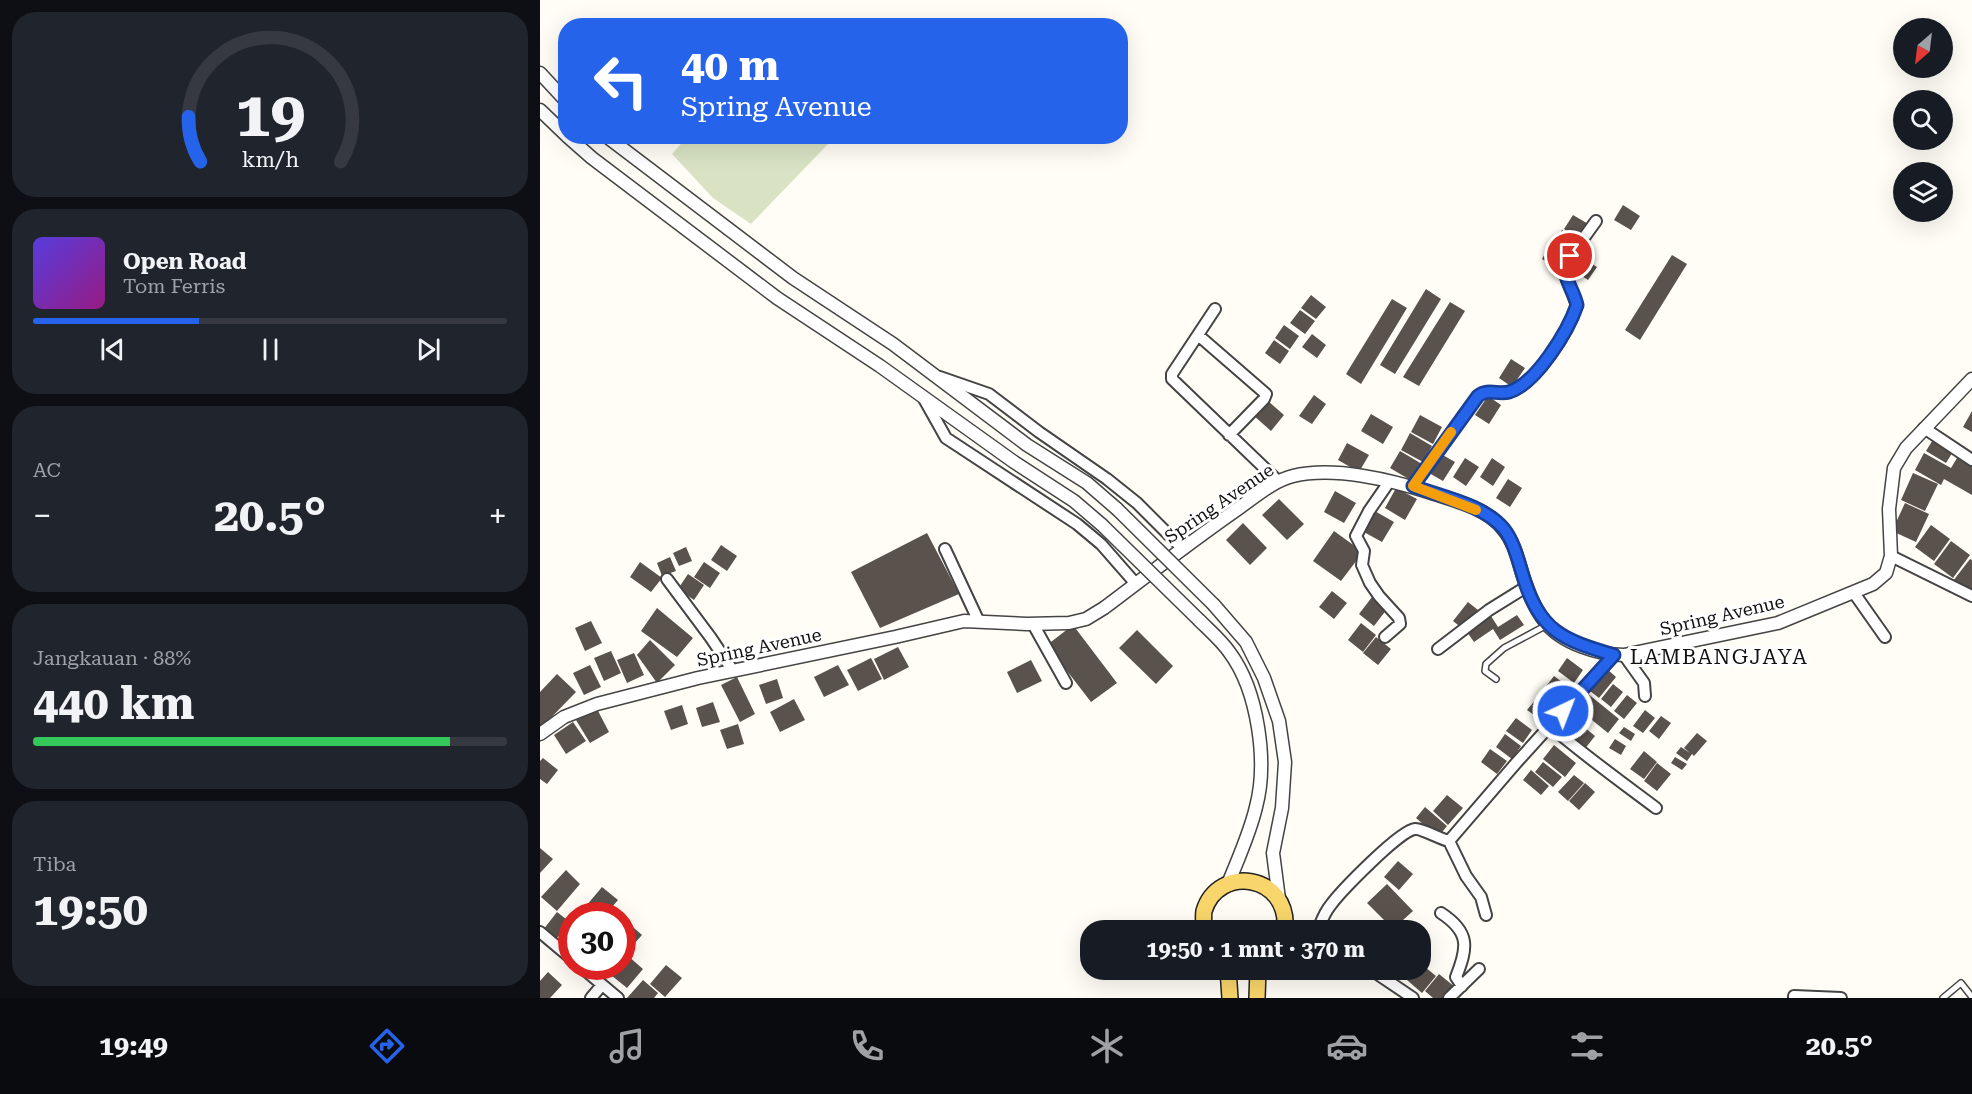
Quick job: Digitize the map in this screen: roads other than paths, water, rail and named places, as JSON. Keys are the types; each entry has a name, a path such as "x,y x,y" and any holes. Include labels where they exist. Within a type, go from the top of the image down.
{"main road":[{"path":"1204,920 1204,912 1212,895 1228,884 1246,880 1265,886 1279,898 1286,920"},
{"path":"1229,980 1230,998"},
{"path":"1257,998 1258,980"}],"street":[{"path":"540,73 558,92"},
{"path":"540,110 558,128"},
{"path":"575,144 777,298 1074,501 1102,525 1230,653 1247,686 1258,723 1261,761 1257,804 1245,843 1228,884"},
{"path":"617,144 793,278 893,344 1027,445 1087,483 1117,509 1214,605 1246,642 1264,678 1279,722 1285,762 1282,808 1273,853 1279,898"},
{"path":"1413,486 1478,396 1488,391 1509,392 1518,387 1534,375 1555,349 1577,305 1564,272 1565,264 1596,221"},
{"path":"1215,309 1172,374 1172,379 1278,481"},
{"path":"1198,335 1266,394 1264,399 1229,435"},
{"path":"937,376 989,394 1107,479 1137,503 1183,549"},
{"path":"1969,386 1906,448 1894,468 1889,509 1891,556 1972,596"},
{"path":"922,396 946,438 1077,524 1101,544 1136,584"},
{"path":"1924,428 1972,460"},
{"name":"Spring Avenue","path":"540,734 564,717 597,705 733,670 964,621 1033,624 1069,623 1086,619 1278,481 1294,476 1353,475 1413,486 1483,513 1499,524 1509,537 1526,587 1547,625 1570,641 1619,655 1778,622 1873,584 1888,569 1891,556"},
{"path":"1385,637 1400,624 1399,618 1370,583 1362,565 1364,551 1356,536 1369,511 1389,482"},
{"path":"945,549 978,622"},
{"path":"666,579 733,670"},
{"path":"1438,649 1489,610 1526,587"},
{"path":"1854,593 1885,638"},
{"path":"1033,624 1066,683"},
{"path":"1449,841 1550,726 1619,655 1644,683 1645,696"},
{"path":"1550,726 1589,760 1656,808"},
{"path":"1323,920 1330,906 1389,845 1406,831 1419,829 1449,841"},
{"path":"1449,841 1466,876 1481,897 1486,915"},
{"path":"1441,913 1457,924 1464,938 1464,959 1456,977 1462,986"},
{"path":"540,932 558,947"},
{"path":"1449,998 1479,969"},
{"path":"596,980 618,998"},
{"path":"1385,980 1406,996"},
{"path":"591,998 602,985"},
{"path":"1794,998 1794,996 1841,998"}],"lane":[{"path":"1497,679 1485,670 1486,664 1504,648 1547,625"},
{"path":"1943,998 1961,983 1971,997"}],"district":[{"name":"LAMBANGJAYA","path":"1719,657"}]}
